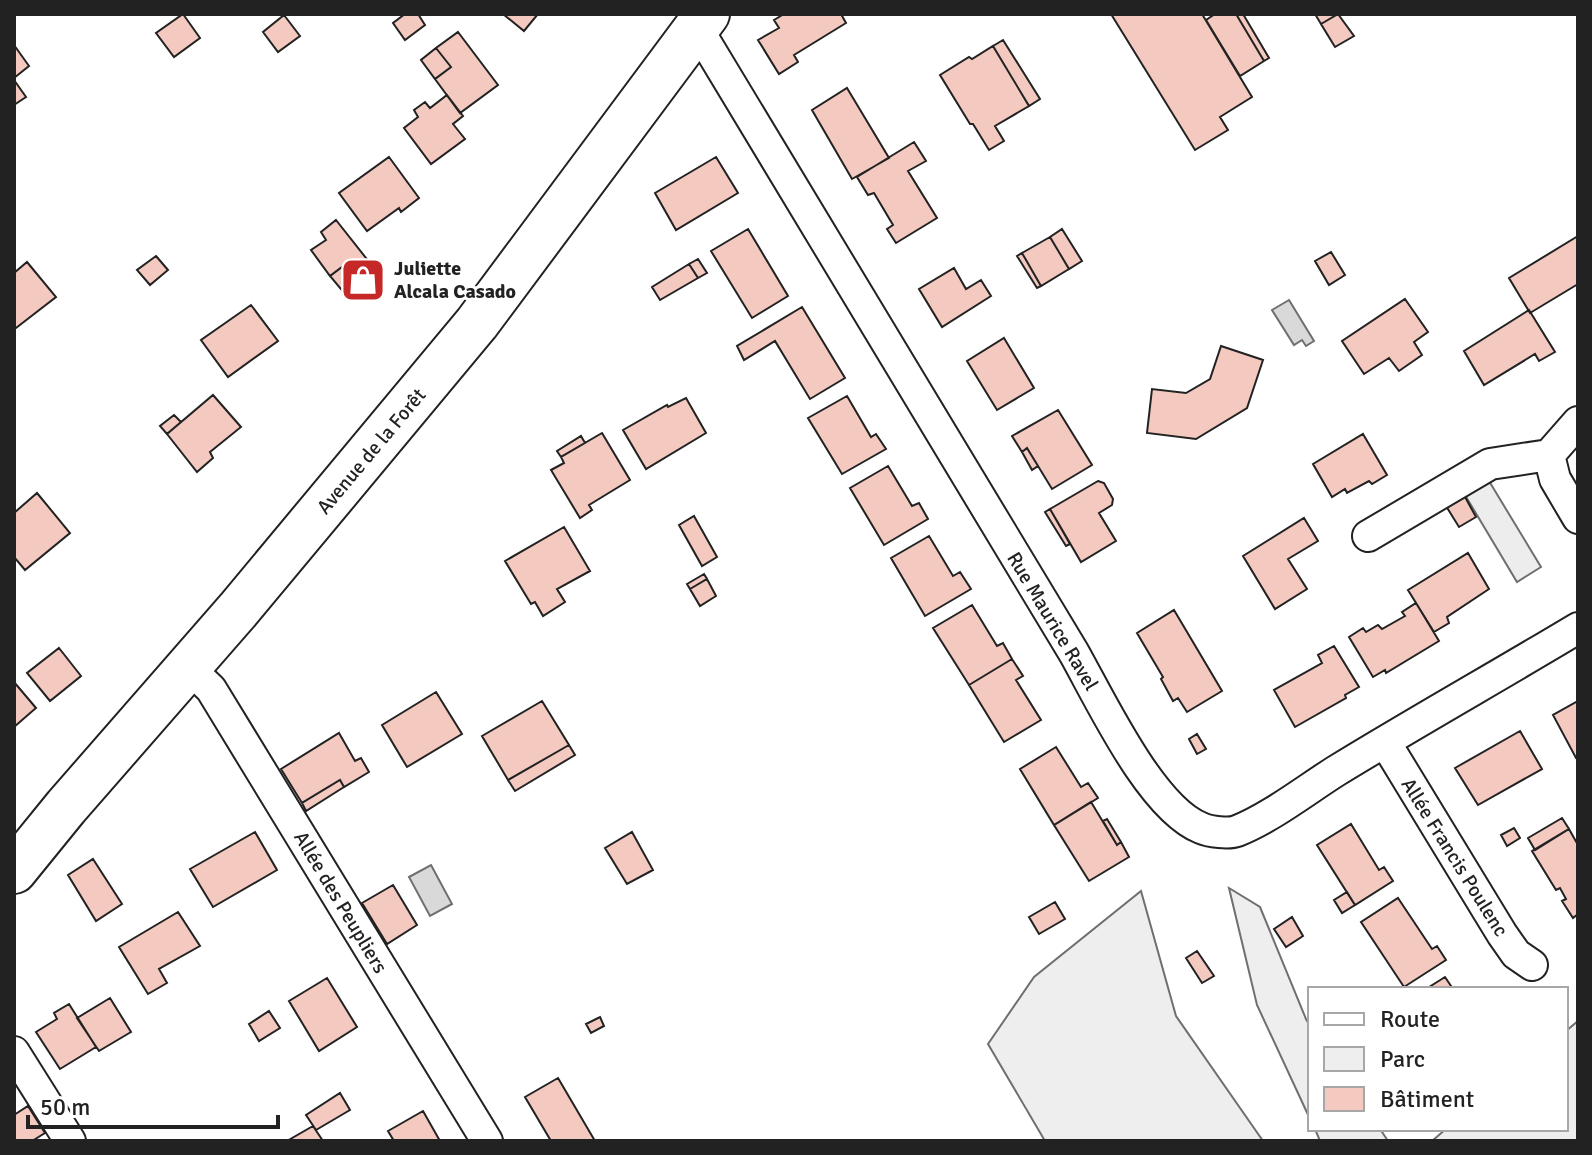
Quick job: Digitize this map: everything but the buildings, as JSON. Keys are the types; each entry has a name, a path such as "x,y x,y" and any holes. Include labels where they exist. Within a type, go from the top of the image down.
{"main road":[{"name":"Avenue de la Forêt","path":"14,871 66,807 189,668 477,323 702,21"}],"street":[{"name":"Rue Maurice Ravel","path":"702,21 1134,758 1157,792 1176,812 1202,829 1234,833 1578,628"},
{"path":"1368,536 1490,464 1549,455 1578,422"},
{"path":"1549,455 1555,479 1578,518"},
{"name":"Allée des Peupliers","path":"189,668 211,689 487,1141"},
{"name":"Allée Francis Poulenc","path":"1385,742 1502,934 1516,954 1532,965"},
{"path":"14,1052 70,1141"}],"green space":[{"path":"1229,888 1260,907 1308,1022 1308,1115 1257,1005"},
{"path":"1141,891 1176,1016 1263,1141 1045,1141 988,1044 1034,977"},
{"path":"1578,1021 1578,1141 1432,1141 1444,1131 1568,1131 1568,1029"},
{"path":"1316,1131 1381,1131 1388,1141 1320,1141"}],"shaded area":[{"path":"1289,300 1314,341 1306,346 1302,340 1294,345 1272,310"},
{"path":"1489,481 1541,567 1517,582 1465,495"},
{"path":"431,865 452,904 430,916 409,877"}],"place":[{"name":"Juliette Alcala Casado","path":"363,280"}]}
